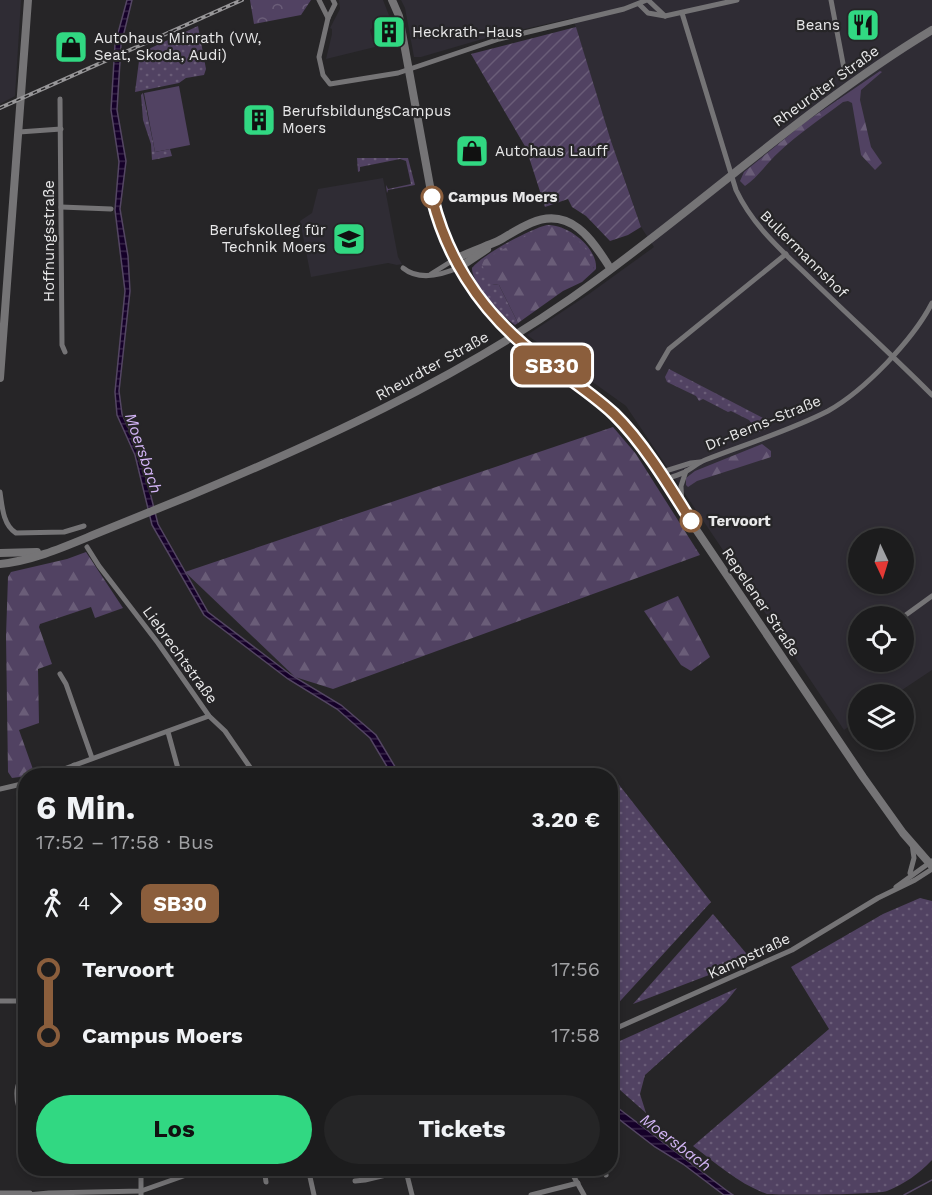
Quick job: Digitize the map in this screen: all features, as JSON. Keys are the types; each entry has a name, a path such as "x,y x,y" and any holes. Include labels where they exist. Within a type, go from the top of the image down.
{"main road":[{"path":"0,378 3,310 28,0"},
{"name":"Repelener Straße","path":"392,0 399,16 438,222 457,263 478,296 502,325 524,345 582,387 614,414 631,433 862,777 911,843 931,865"},
{"name":"Rheurdter Straße","path":"0,564 51,550 136,518 250,470 378,412 500,343 610,268 861,76 932,30"},
{"path":"457,263 540,220 556,218 578,228 594,244 610,268"},
{"name":"Rheurdter Straße","path":"0,553 51,550"}],"street":[{"path":"319,0 328,18"},
{"path":"333,0 334,9 328,18 319,57 322,75 330,84 398,73 499,39 639,4 647,0 665,16"},
{"path":"639,4 648,13 665,16 737,0"},
{"path":"831,0 845,74"},
{"name":"Bullermannshof","path":"682,13 736,190 754,222 932,395"},
{"name":"Hoffnungsstraße","path":"60,99 62,345 65,352"},
{"path":"19,132 60,129"},
{"path":"61,207 111,209"},
{"path":"658,368 669,349 786,254"},
{"path":"403,268 412,274 430,275 449,271 457,263"},
{"name":"Dr.-Berns-Straße","path":"662,477 686,471 702,462 788,430 830,410 861,387 892,356 912,333 932,303"},
{"name":"Dr.-Berns-Straße","path":"662,477 691,463 702,462"},
{"path":"681,506 681,486 686,471"},
{"path":"0,492 6,522 16,533 64,532 84,526"},
{"name":"Liebrechtstraße","path":"87,547 209,716 225,731 250,768"},
{"path":"914,609 932,596"},
{"path":"60,674 66,684 92,758"},
{"path":"66,768 209,716"},
{"path":"168,732 178,768"},
{"path":"0,789 18,785"},
{"name":"Kampstraße","path":"892,890 913,868 911,843"},
{"name":"Kampstraße","path":"903,880 931,865"},
{"name":"Kampstraße","path":"618,1027 792,950 892,890 915,880 931,865"},
{"path":"0,1001 18,1001"},
{"path":"18,1085 18,1106"},
{"path":"141,1176 141,1193"},
{"path":"0,1193 141,1193 185,1176"},
{"path":"265,1176 266,1182"},
{"path":"310,1176 314,1195"},
{"path":"355,1181 383,1176"},
{"path":"407,1176 412,1195"},
{"path":"575,1176 584,1195"},
{"path":"531,1195 578,1183"},
{"path":"27,1195 41,1193"}],"shaded area":[{"path":"0,0 21,0 15,96 0,104"},
{"name":"Moersbach","path":"127,0 132,0 121,45 117,110 126,161 120,209 128,256 130,291 119,391 122,414 140,453 158,524 208,612 291,675 341,705 376,735 396,768 388,768 370,738 337,709 288,679 204,615 152,525 135,455 117,415 115,392 125,291 115,210 119,162 111,110 115,44"},
{"path":"339,0 383,0 390,18 372,21 370,30 375,47 326,59 332,34 330,28 340,9"},
{"path":"401,0 932,0 932,670 911,684 848,684 848,727 844,730 626,406 527,335 654,247 641,227 611,141 573,18 414,57 405,8"},
{"name":"Berufskolleg für Technik Moers","path":"383,178 398,257 402,264 388,263 311,277 300,221 312,213 318,189"},
{"name":"Moersbach","path":"618,1108 733,1195 724,1195 683,1164 655,1147 618,1118"}],"green space":[{"path":"250,0 311,0 301,15 254,24"},
{"path":"198,26 206,69 204,75 135,92 140,53"},
{"path":"576,27 611,141 641,227 628,235 610,241 586,216 572,207 568,199 545,207 526,148 471,54"},
{"path":"880,71 882,72 861,90 860,100 871,147 882,163 875,170 861,155 852,103 848,101 843,102 794,139 745,186 740,181 744,172 804,123"},
{"path":"179,86 190,145 155,152 144,93"},
{"path":"143,93 155,152 170,149 172,156 152,160 151,144 143,120 141,95"},
{"path":"357,158 408,158 415,185 388,190 387,193 386,185 388,189 411,184 406,161 400,159 360,167 358,172"},
{"path":"547,225 564,228 580,239 592,253 596,269 594,271 594,267 492,284 499,285 518,323 515,325 503,315 482,290 472,268 507,243"},
{"path":"552,227 564,231 581,243 592,260 594,271 582,282 563,291 518,323 499,285 492,284 482,265 484,260 533,232"},
{"path":"669,369 763,418 766,417 771,427 759,432 749,420 703,399 699,401 696,396 667,382 665,377"},
{"path":"613,427 636,454 700,555 333,689 295,677 185,572"},
{"path":"762,444 771,451 771,457 697,481 688,487 686,485 686,478 695,471"},
{"path":"86,552 123,608 95,618 91,607 40,624 39,627 52,664 38,669 39,723 19,730 33,768 18,768 18,777 12,778 8,772 6,636 8,577 11,572 67,559"},
{"path":"678,596 710,657 691,671 681,665 644,611"},
{"path":"618,783 711,902 618,1003"},
{"path":"920,898 932,901 932,1160 911,1178 887,1191 807,1195 767,1194 738,1179 693,1146 829,1029 791,967 883,914"},
{"path":"713,914 751,959 633,1004"},
{"path":"737,988 726,1002 645,1075 640,1094 646,1113 618,1088 618,1042"}],"waterway":[{"path":"904,1195 932,1180"}],"railway":[{"path":"0,108 242,0"}],"bus line":[{"name":"SB30","path":"432,197 438,222 455,259 488,309 524,345 582,387 614,414 631,433 691,521"}],"place":[{"name":"Beans","path":"863,25"},
{"name":"Heckrath-Haus","path":"389,32"},
{"name":"Autohaus Minrath (VW, Seat, Skoda, Audi)","path":"71,47"},
{"name":"BerufsbildungsCampus Moers","path":"259,120"},
{"name":"Autohaus Lauff","path":"472,151"},
{"name":"Campus Moers","path":"432,197"},
{"name":"Berufskolleg für Technik Moers","path":"349,239"},
{"name":"Tervoort","path":"691,521"}]}
